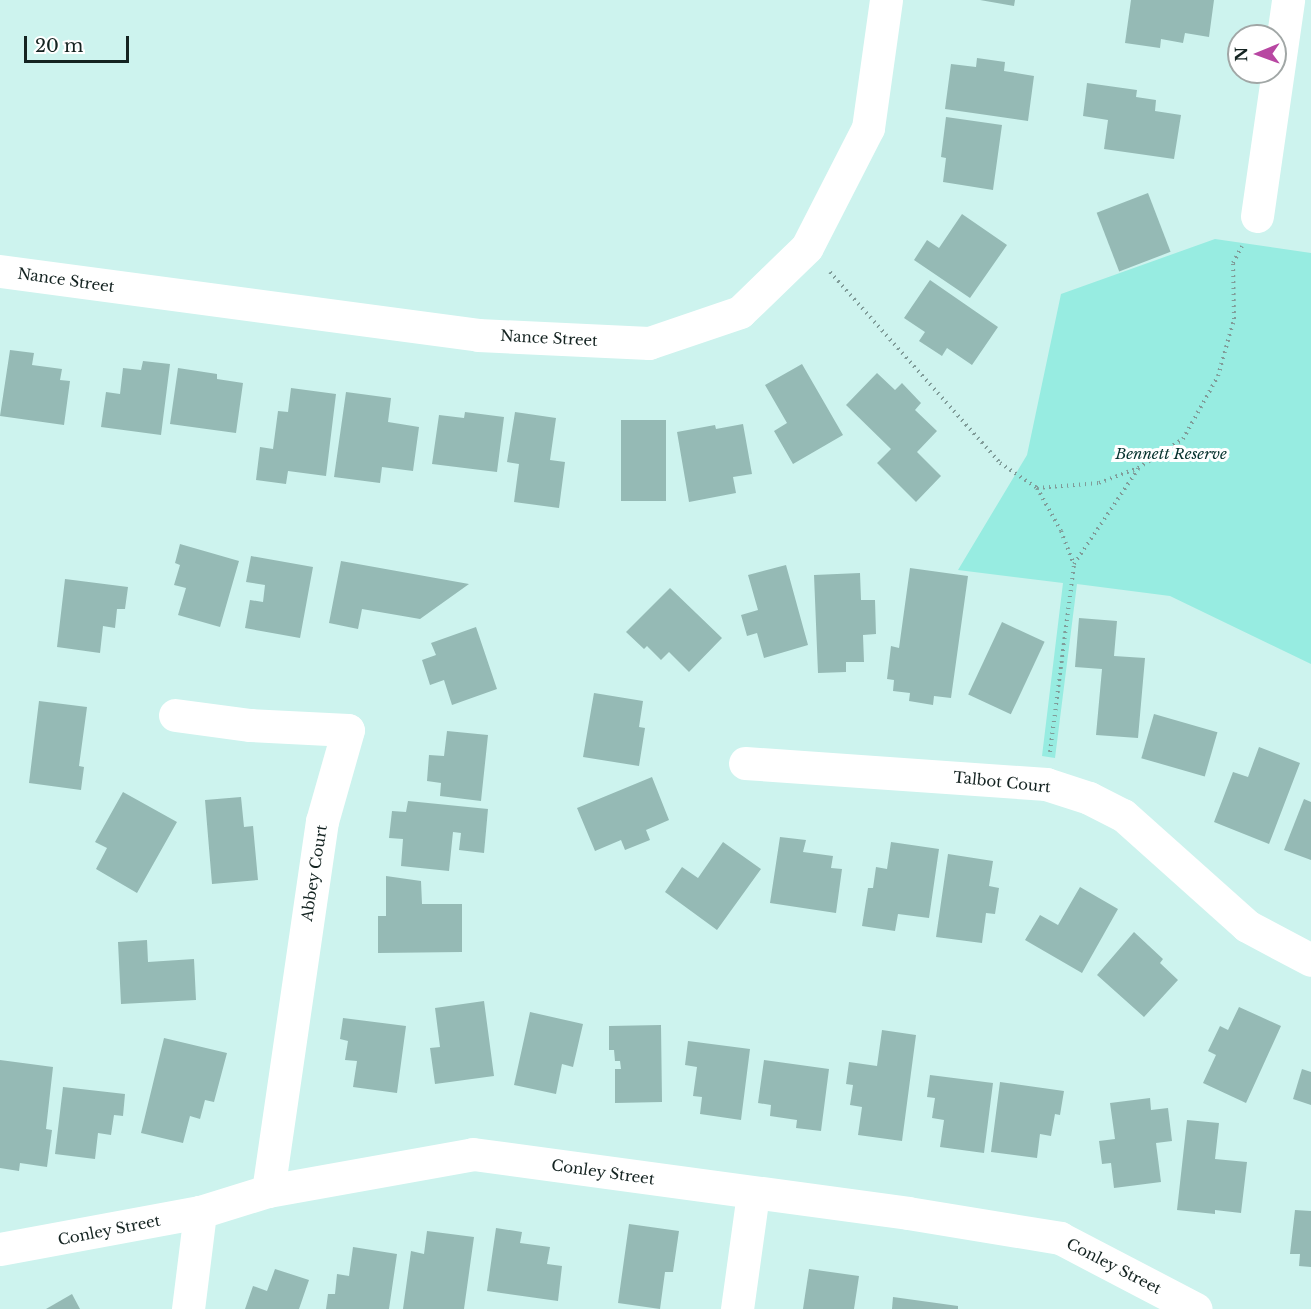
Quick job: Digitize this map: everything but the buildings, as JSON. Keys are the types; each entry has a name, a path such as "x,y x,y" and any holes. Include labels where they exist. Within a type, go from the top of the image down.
{"street":[{"name":"Nance Street","path":"0,272 478,335 649,343 740,312 807,247 868,128 886,0"},
{"path":"1257,216 1288,0"},
{"name":"Abbey Court","path":"175,715 250,725 348,730 322,820 268,1191"},
{"name":"Talbot Court","path":"745,763 1046,784 1089,798 1124,815 1247,926 1311,960"},
{"name":"Conley Street","path":"0,1250 200,1212 268,1191 473,1154 908,1213 1060,1238 1196,1309"},
{"path":"737,1309 753,1193"},
{"path":"188,1309 200,1212"}],"path":[{"path":"1037,488 1099,483 1138,468 1183,439 1218,376 1234,319 1233,263 1257,216"},
{"path":"807,247 1000,463 1037,488 1061,531 1074,564"},
{"path":"1046,784 1074,564 1138,468"}],"green space":[{"name":"Bennett Reserve","path":"1215,239 1311,253 1311,664 1170,596 1077,584 1055,758 1042,756 1063,583 958,570 1027,455 1061,294"}]}
